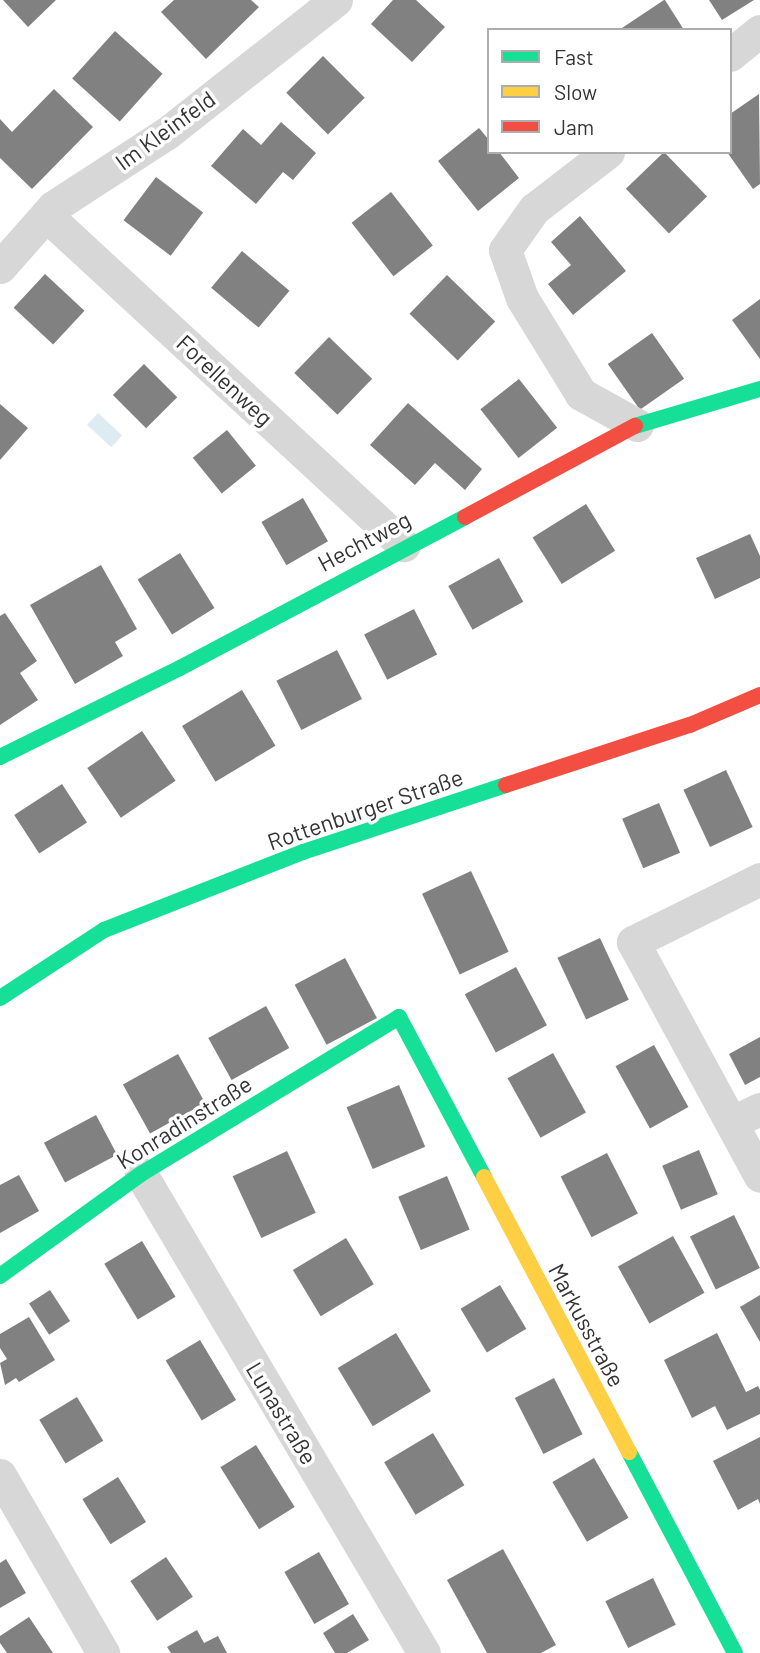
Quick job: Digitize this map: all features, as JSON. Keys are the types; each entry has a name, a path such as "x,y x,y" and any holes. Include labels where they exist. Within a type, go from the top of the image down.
{"street":[{"name":"Im Kleinfeld","path":"0,267 46,215 167,133 336,0"},
{"path":"732,53 760,31"},
{"path":"605,154 534,209 505,250 522,298 581,394 637,425"},
{"name":"Forellenweg","path":"46,215 404,545"},
{"name":"Hechtweg","path":"0,757 180,668 404,545 637,425 760,389"},
{"name":"Rottenburger Straße","path":"0,998 104,930 303,852 690,725 760,695"},
{"path":"760,878 633,942 746,1115 760,1176"},
{"name":"Konradinstraße","path":"0,1276 141,1174 399,1017"},
{"name":"Markusstraße","path":"399,1017 735,1653"},
{"name":"Lunastraße","path":"141,1174 424,1653"},
{"path":"0,1475 103,1653"}],"shaded area":[{"path":"98,413 122,436 111,447 87,425"}],"building":[{"path":"3,0 56,0 28,27"},
{"path":"174,0 251,0 259,7 206,59 161,12"},
{"path":"393,0 416,0 445,27 412,62 371,24"},
{"path":"664,0 683,28 622,28"},
{"path":"709,0 754,0 722,20"},
{"path":"115,31 163,74 120,121 72,79"},
{"path":"323,56 365,98 328,134 286,93"},
{"path":"54,89 93,127 32,189 0,158 0,119 12,132"},
{"path":"759,94 760,184 753,189 728,154 732,154 732,113"},
{"path":"281,122 316,153 293,180 283,172 256,204 211,166 243,129 261,145"},
{"path":"479,128 487,138 487,154 501,154 519,178 478,211 438,161"},
{"path":"662,154 666,154 707,197 669,233 626,189"},
{"path":"156,177 203,213 171,256 124,220"},
{"path":"391,192 433,246 393,276 352,223"},
{"path":"580,216 626,271 573,315 548,284 571,265 551,242"},
{"path":"242,251 289,291 259,328 211,288"},
{"path":"45,274 84,311 53,344 14,308"},
{"path":"447,275 495,322 458,360 409,314"},
{"path":"760,299 760,359 732,320"},
{"path":"652,333 684,379 640,410 608,364"},
{"path":"329,337 372,379 337,415 294,373"},
{"path":"144,364 177,397 146,428 113,395"},
{"path":"519,379 557,428 519,458 480,409"},
{"path":"408,403 482,469 465,490 435,463 415,485 370,445"},
{"path":"0,404 28,428 0,460"},
{"path":"227,430 256,466 222,493 193,458"},
{"path":"303,498 328,541 286,565 261,522"},
{"path":"586,504 615,551 562,584 533,537"},
{"path":"750,534 760,556 760,578 715,599 696,558"},
{"path":"180,553 214,608 172,635 138,579"},
{"path":"499,558 523,602 473,630 448,586"},
{"path":"101,565 137,629 115,642 123,656 75,684 30,605"},
{"path":"414,609 437,654 387,680 364,634"},
{"path":"5,613 37,661 20,673 38,700 0,725 0,616"},
{"path":"337,650 362,699 301,730 276,681"},
{"path":"242,690 275,746 215,782 182,726"},
{"path":"142,731 176,781 121,818 87,768"},
{"path":"726,770 753,827 710,847 683,790"},
{"path":"62,784 87,823 39,854 14,815"},
{"path":"659,803 680,853 643,868 622,819"},
{"path":"471,871 509,952 460,974 422,894"},
{"path":"600,938 629,1000 586,1019 557,958"},
{"path":"345,958 377,1018 327,1045 295,985"},
{"path":"516,967 547,1025 496,1053 465,994"},
{"path":"266,1006 289,1048 232,1080 208,1038"},
{"path":"760,1037 760,1077 745,1085 729,1054"},
{"path":"654,1045 688,1107 650,1128 616,1066"},
{"path":"553,1053 586,1112 540,1138 508,1078"},
{"path":"178,1054 205,1103 150,1134 123,1085"},
{"path":"399,1085 425,1147 373,1169 347,1107"},
{"path":"96,1115 117,1155 65,1182 44,1143"},
{"path":"699,1150 718,1194 681,1210 662,1166"},
{"path":"287,1151 316,1213 261,1238 233,1176"},
{"path":"607,1153 638,1214 592,1237 561,1177"},
{"path":"19,1175 39,1211 0,1233 0,1185"},
{"path":"447,1176 470,1229 421,1250 398,1197"},
{"path":"734,1215 760,1268 716,1290 690,1236"},
{"path":"673,1236 705,1293 649,1323 618,1267"},
{"path":"346,1238 374,1284 321,1316 293,1270"},
{"path":"142,1241 175,1297 138,1319 104,1264"},
{"path":"500,1285 526,1329 487,1352 461,1309"},
{"path":"50,1290 70,1321 49,1335 29,1304"},
{"path":"760,1295 760,1342 740,1307"},
{"path":"29,1317 55,1360 19,1382 16,1378 5,1385 0,1363 7,1359 0,1348 0,1334"},
{"path":"396,1333 431,1391 373,1426 338,1368"},
{"path":"717,1333 746,1392 758,1386 760,1390 760,1414 727,1430 715,1406 692,1418 664,1360"},
{"path":"200,1340 236,1400 202,1421 166,1361"},
{"path":"554,1378 583,1434 543,1454 515,1398"},
{"path":"77,1397 103,1441 66,1463 39,1420"},
{"path":"433,1433 464,1485 416,1515 384,1462"},
{"path":"760,1437 760,1504 758,1499 738,1510 713,1461"},
{"path":"256,1445 295,1507 259,1529 220,1467"},
{"path":"594,1458 628,1518 587,1542 552,1482"},
{"path":"118,1477 146,1522 110,1544 82,1499"},
{"path":"503,1549 556,1645 541,1653 487,1653 447,1580"},
{"path":"319,1552 349,1604 314,1624 284,1572"},
{"path":"166,1557 193,1597 157,1621 130,1581"},
{"path":"6,1559 26,1593 0,1608 0,1563"},
{"path":"653,1578 676,1625 628,1648 605,1601"},
{"path":"353,1614 369,1640 347,1653 335,1653 323,1633"},
{"path":"29,1617 53,1653 7,1653 0,1643 0,1636"},
{"path":"197,1630 204,1643 218,1636 227,1653 171,1653 167,1647"}],"traffic: fast":[{"path":"635,426 760,389"},
{"path":"0,757 180,668 465,517"},
{"path":"0,998 104,930 303,852 506,785"},
{"path":"0,1276 141,1174 399,1017 484,1177"},
{"path":"629,1452 735,1653"}],"traffic: slow":[{"path":"484,1177 629,1452"}],"traffic: jam":[{"path":"465,517 635,426"},
{"path":"506,785 690,725 760,695"}]}
